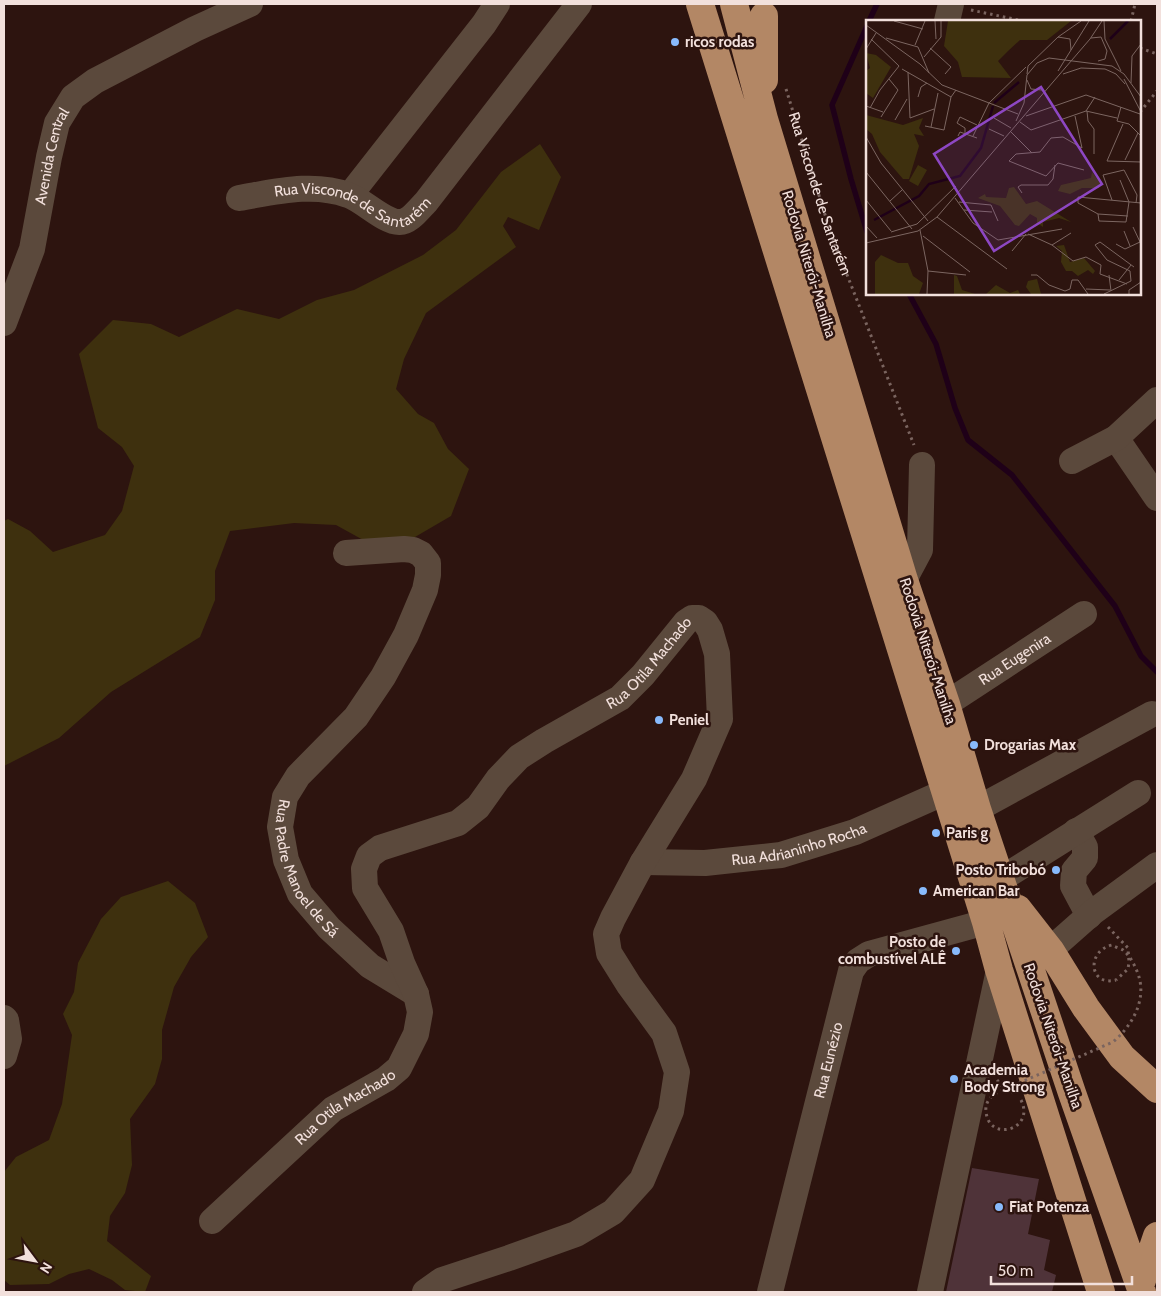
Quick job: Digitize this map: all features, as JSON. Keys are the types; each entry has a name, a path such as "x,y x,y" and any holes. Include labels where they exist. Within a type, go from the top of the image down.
{"highway":[{"name":"Rodovia Niterói-Manilha","path":"700,4 837,440 986,922 999,970 1101,1292"},
{"name":"Rodovia Niterói-Manilha","path":"734,4 764,119 904,580 946,704 977,809 1072,1093 1141,1289"},
{"path":"763,10 764,119"},
{"path":"1003,886 1050,950 1086,1008 1122,1057 1157,1089"},
{"path":"1141,1289 1157,1236"}],"street":[{"name":"Avenida Central","path":"4,323 32,249 57,123 73,97 95,81 195,29 250,4"},
{"path":"350,195 484,24 497,4"},
{"name":"Rua Visconde de Santarém","path":"239,198 302,188 325,189 350,195 388,219 399,223 408,219 426,202 579,4"},
{"path":"1072,461 1116,438 1157,400"},
{"path":"1116,438 1157,498"},
{"path":"904,580 920,550 922,465"},
{"name":"Rua Padre Manoel de Sá","path":"346,553 413,550 421,554 428,562 425,590 406,635 383,677 356,717 298,776 285,797 280,827 286,860 300,894 329,928 370,966 416,994"},
{"name":"Rua Eugenira","path":"946,704 1084,614"},
{"name":"Rua Otila Machado","path":"212,1221 333,1109 386,1079 399,1068 416,1034 420,1012 416,994 402,963 391,931 365,888 364,870 369,856 380,848 458,823 478,807 498,779 519,757 620,698 643,674 686,622 692,618 699,618 705,622 710,630 717,654 720,719 694,780 643,862 606,934 608,953 664,1033 677,1072 671,1111 642,1180 613,1212 576,1234 442,1280 426,1292"},
{"path":"977,809 1152,714"},
{"name":"Rua Adrianinho Rocha","path":"643,862 705,863 780,855 855,832 945,792"},
{"path":"1003,886 1076,831 1138,793"},
{"path":"1076,831 1085,847 1084,858 1074,871 1073,886 1091,914"},
{"path":"1050,950 1091,914 1157,866"},
{"name":"Rua Eunézio","path":"770,1292 851,971 858,961 869,954 986,922"},
{"path":"930,1292 999,970"},
{"path":"4,1018 9,1039 4,1056"}],"path":[{"path":"1131,20 1135,4"},
{"path":"949,10 1016,20"},
{"path":"1141,48 1157,54"},
{"name":"Rua Visconde de Santarém","path":"784,83 831,234 922,465"},
{"path":"1141,111 1157,91"},
{"path":"1022,1100 1025,1111 1023,1119 1012,1129 995,1128 989,1122 985,1107 988,1099 994,1094 1113,1042 1123,1033 1137,1010 1141,993 1139,975 1132,960 1123,950 1112,945 1102,949 1097,954 1094,961 1094,969 1097,976 1104,981 1116,980 1128,969 1130,962 1128,948 1091,914"}],"shaded area":[{"path":"540,144 561,177 539,230 508,217 503,226 516,247 426,313 404,359 396,389 418,414 434,423 448,449 469,469 451,516 415,537 381,543 365,541 336,525 294,523 230,531 215,571 215,600 200,637 111,692 59,738 4,766 4,521 8,519 30,531 53,552 105,535 122,511 134,466 122,447 98,428 79,354 113,320 151,324 179,337 237,309 279,319 317,300 354,290 423,255 456,230 501,172"},
{"path":"168,881 195,903 208,937 191,957 174,987 162,1030 162,1059 155,1084 130,1119 132,1165 125,1193 110,1216 107,1241 151,1276 145,1292 125,1290 112,1280 89,1269 69,1274 49,1284 10,1285 4,1280 4,1172 16,1157 49,1140 62,1104 72,1035 63,1014 74,992 78,963 101,919 121,897"}],"building":[{"name":"Fiat Potenza","path":"972,1168 1039,1179 1028,1234 1050,1240 1044,1270 1056,1275 1052,1292 946,1292"}],"waterway":[{"path":"869,20 877,4"},
{"path":"866,28 832,105 866,229"},
{"path":"910,295 936,344 955,408 968,440 1012,475 1115,606 1141,656 1157,672"}],"place":[{"name":"ricos rodas","path":"675,42"},
{"name":"Peniel","path":"659,720"},
{"name":"Drogarias Max","path":"974,745"},
{"name":"Paris g","path":"936,833"},
{"name":"Posto Tribobó","path":"1056,870"},
{"name":"American Bar","path":"923,891"},
{"name":"Posto de combustível ALÊ","path":"956,951"},
{"name":"Academia Body Strong","path":"954,1079"},
{"name":"Fiat Potenza","path":"999,1207"}]}
